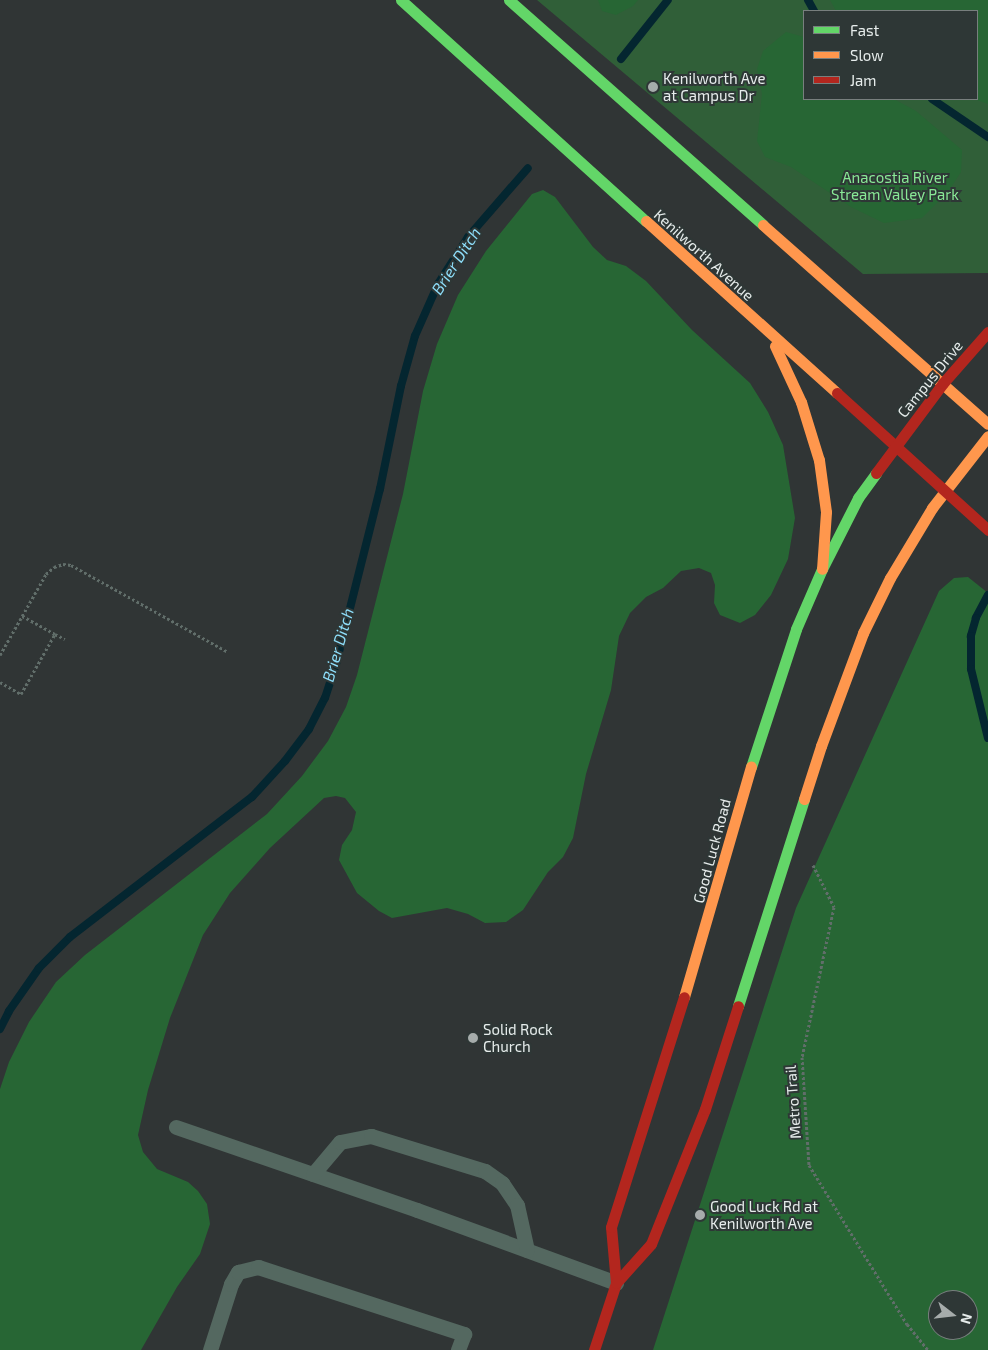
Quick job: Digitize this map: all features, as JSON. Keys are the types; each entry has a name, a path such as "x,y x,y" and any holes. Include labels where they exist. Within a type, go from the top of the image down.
{"main road":[{"name":"Kenilworth Avenue","path":"401,0 988,530"},
{"path":"509,0 988,424"},
{"name":"Campus Drive","path":"895,445 943,383 988,332"},
{"path":"769,333 801,402 814,436 826,512 822,569"},
{"path":"945,491 988,436"},
{"name":"Good Luck Road","path":"616,1283 611,1227 704,937 750,770 796,629 822,569 858,498 895,445"},
{"name":"Good Luck Road","path":"594,1350 616,1283 650,1244 706,1108 821,746 863,633 900,561 945,491"}],"lane":[{"path":"176,1127 616,1283"},
{"path":"313,1174 340,1142 371,1136 485,1171 502,1183 517,1205 527,1250"},
{"path":"210,1350 231,1284 238,1272 258,1266 464,1334 458,1350"}],"path":[{"path":"0,655 46,574 54,567 63,564 71,565 228,652"},
{"path":"22,616 65,639"},
{"path":"0,682 21,694 55,634"},
{"name":"Metro Trail","path":"795,831 834,908 802,1057 809,1166 907,1324 928,1350"}],"green space":[{"name":"Anacostia River Stream Valley Park","path":"537,0 988,0 988,273 863,274"},
{"path":"598,0 638,0 633,6 616,15 602,11"},
{"path":"830,0 988,0 988,104 977,100 978,10 835,10"},
{"path":"786,32 803,37 803,100 896,100 916,111 962,150 961,172 948,192 922,218 884,223 851,207 791,167 765,157 757,141 762,94 757,69 763,51"},
{"path":"543,190 555,197 593,247 607,260 626,266 646,281 692,330 750,383 768,412 783,445 795,518 788,559 771,595 755,615 740,623 720,615 714,603 715,585 711,573 699,568 681,571 663,588 646,597 630,613 619,636 611,690 586,774 573,838 563,857 548,872 523,910 506,922 485,923 468,914 447,908 392,918 379,911 357,893 339,860 342,845 352,830 356,812 345,798 336,796 324,798 270,848 230,893 203,935 170,1018 148,1090 138,1135 143,1152 157,1169 188,1182 198,1191 207,1204 210,1224 200,1254 177,1287 141,1350 0,1350 0,1089 9,1062 29,1022 56,982 85,955 267,814 302,776 328,741 346,707 357,675 403,494 423,391 437,344 458,295 486,251 532,194"},
{"path":"968,577 988,593 988,1350 653,1350 796,908 939,591 954,578"}],"waterway":[{"name":"Brier Ditch","path":"621,59 668,0"},
{"path":"808,0 813,10"},
{"path":"933,100 988,137"},
{"name":"Brier Ditch","path":"0,1029 9,1011 39,968 70,937 252,797 285,761 309,729 325,698 335,668 380,489 401,386 415,336 438,284 468,237 528,168"},
{"path":"988,595 976,618 971,636 971,669 988,738"}],"traffic: fast":[{"path":"401,0 646,221"},
{"path":"509,0 763,225"},
{"path":"751,767 796,629 822,569 858,498 876,473"},
{"path":"738,1006 804,799"}],"traffic: slow":[{"path":"646,221 837,393"},
{"path":"763,225 988,424"},
{"path":"775,346 801,402 819,460 826,512 822,569"},
{"path":"804,799 821,746 863,633 890,578 932,508 988,436"},
{"path":"684,997 751,767"}],"traffic: jam":[{"path":"876,473 943,383 988,332"},
{"path":"837,393 988,530"},
{"path":"616,1283 611,1227 684,997"},
{"path":"594,1350 616,1283 651,1244 705,1109 738,1006"}],"place":[{"name":"Kenilworth Ave at Campus Dr","path":"653,87"},
{"name":"Solid Rock Church","path":"473,1038"},
{"name":"Good Luck Rd at Kenilworth Ave","path":"700,1215"}]}
